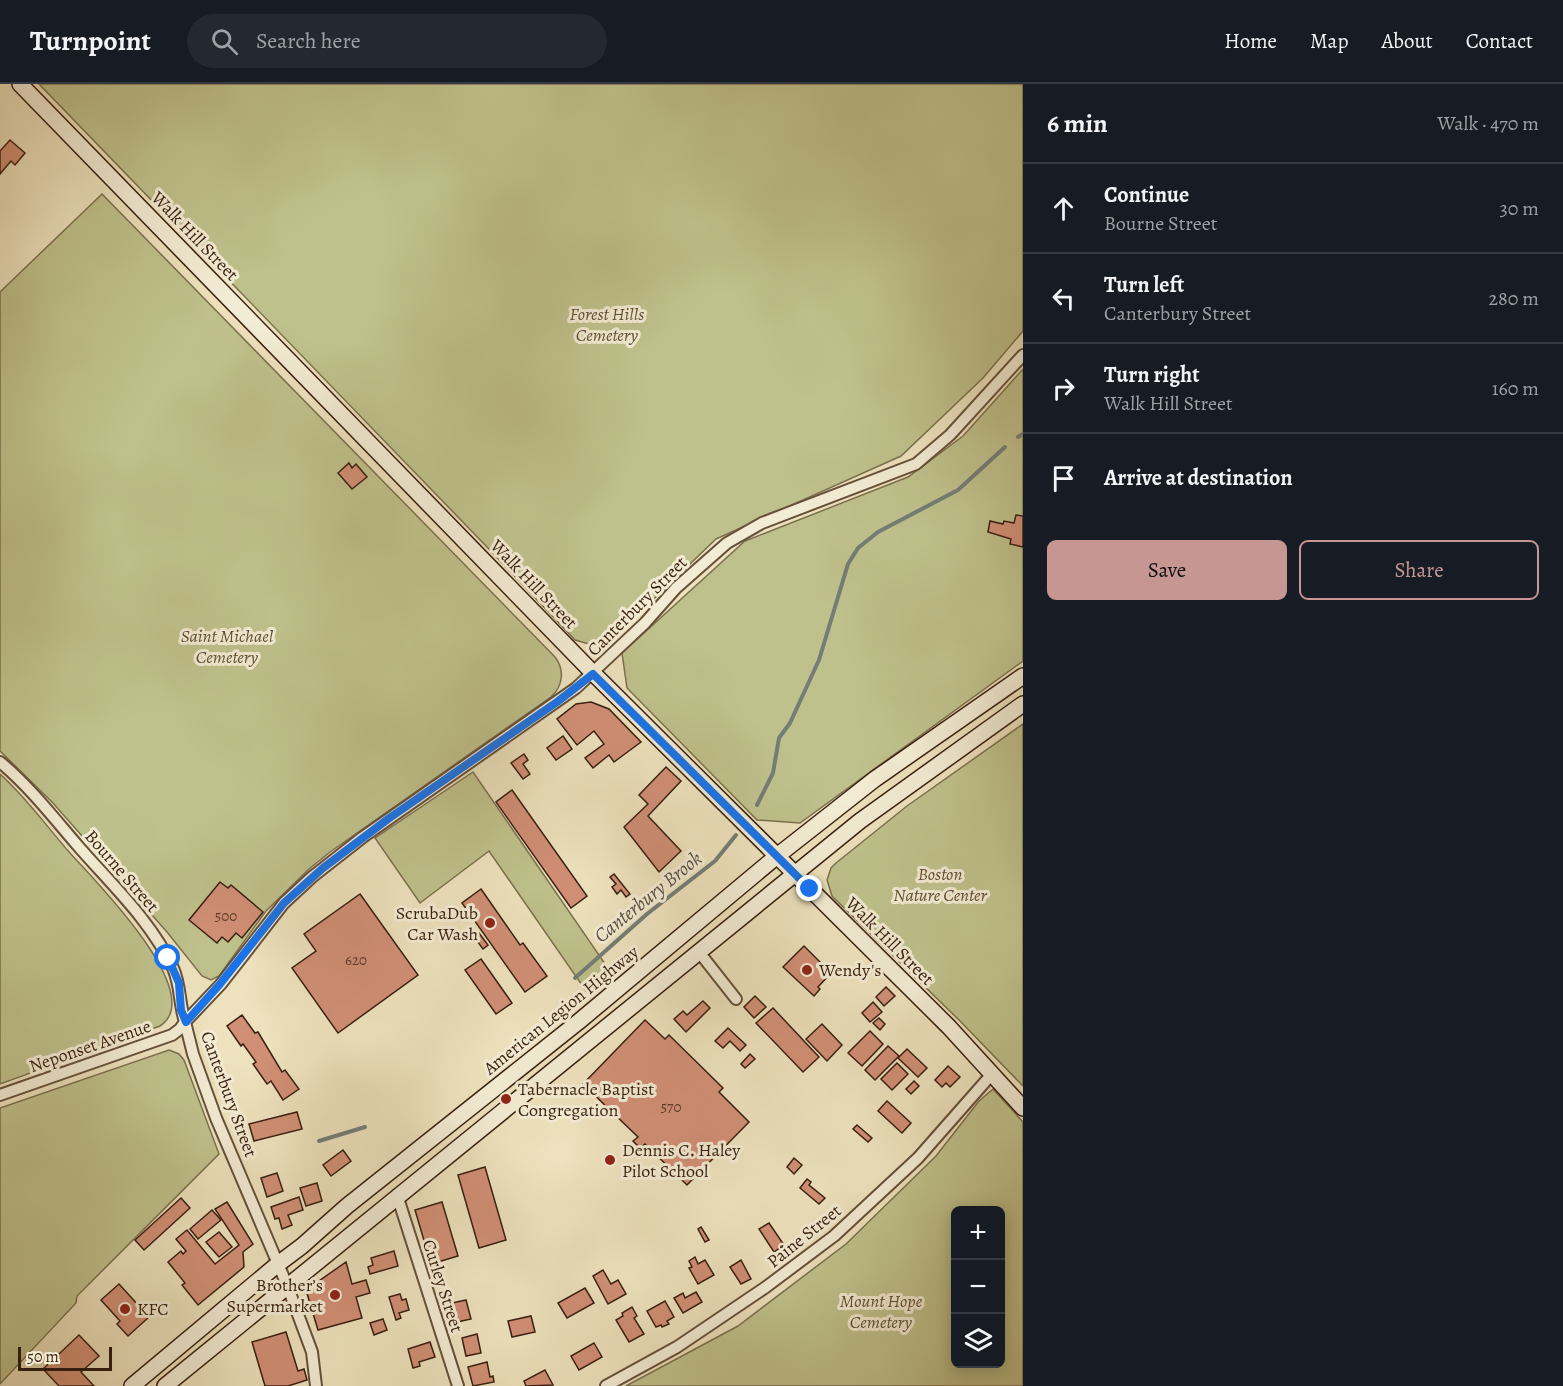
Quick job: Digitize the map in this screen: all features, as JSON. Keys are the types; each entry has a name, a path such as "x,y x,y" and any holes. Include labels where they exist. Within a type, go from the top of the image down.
{"main road":[{"name":"Walk Hill Street","path":"20,84 593,674 940,1018 1023,1108"},
{"name":"American Legion Highway","path":"132,1386 278,1264 303,1246 346,1206 577,1023 777,856 875,779 1023,676"},
{"path":"165,1386 794,874 908,785 1023,704"}],"street":[{"name":"Canterbury Street","path":"316,1386 312,1352 278,1264 216,1118 193,1054 186,1022 220,984 284,903 323,868 593,674 645,623 676,588 728,543 762,523 916,464 950,435 1023,355"},
{"name":"Bourne Street","path":"0,762 30,792 154,933 177,978 181,1010 186,1022"},
{"path":"699,952 736,999"},
{"name":"Neponset Avenue","path":"0,1095 172,1035 186,1022"},
{"name":"Paine Street","path":"606,1386 687,1340 766,1287 834,1236 918,1158 992,1074"},
{"name":"Curley Street","path":"397,1195 458,1386"}],"green space":[{"name":"Forest Hills Cemetery","path":"39,84 1023,84 1023,331 983,378 901,456 716,539 603,648 575,640"},
{"name":"Saint Michael Cemetery","path":"102,194 555,657 561,672 558,688 551,697 309,869 266,911 219,976 211,980 202,976 167,932 52,802 0,751 0,292"},
{"path":"1023,369 1023,661 800,823 757,820 627,688 622,653 745,541 908,477 963,436"},
{"name":"Boston Nature Center","path":"1023,724 1023,1086 832,896 827,880 831,868 836,863 907,806"},
{"path":"473,772 610,971 586,991 489,851 420,903 375,838"},
{"path":"0,774 28,802 142,937 159,964 170,989 171,1010 160,1026 0,1084"},
{"path":"169,1050 179,1054 184,1060 219,1154 77,1296 76,1303 0,1384 0,1108"},
{"name":"Mount Hope Cemetery","path":"993,1089 1023,1122 1023,1386 626,1386 738,1326 846,1244 936,1156 979,1101"}],"building":[{"path":"10,140 25,153 15,165 11,161 0,174 0,151"},
{"path":"349,463 352,468 356,464 367,477 352,489 338,473"},
{"path":"1016,515 1023,516 1023,547 1010,544 1011,539 988,532 990,521 1003,524 1004,521 1014,523"},
{"path":"591,702 609,709 641,742 614,762 609,755 593,768 585,758 604,744 594,731 577,745 557,719 576,704"},
{"path":"563,736 572,749 556,760 547,748"},
{"path":"524,754 528,760 523,764 530,774 523,779 511,763"},
{"path":"666,767 681,781 648,816 681,851 659,872 624,827 648,804 639,795"},
{"path":"512,790 587,896 571,908 496,802"},
{"path":"614,874 630,894 626,897 621,890 617,894 612,887 616,884 610,877"},
{"path":"220,882 228,888 231,885 263,912 242,938 236,933 228,942 222,937 217,943 189,920"},
{"name":"ScrubaDub Car Wash","path":"481,889 520,945 523,943 547,976 525,992 462,903"},
{"path":"360,894 418,975 338,1033 292,968 316,951 304,934"},
{"path":"479,933 488,945 483,949 474,937"},
{"name":"Wendy's","path":"804,946 831,973 818,987 820,989 814,996 783,967"},
{"path":"481,959 512,1003 496,1014 465,970"},
{"path":"886,987 895,996 884,1006 876,997"},
{"path":"755,996 766,1007 754,1018 744,1007"},
{"path":"703,1001 710,1008 686,1032 674,1019 683,1011 687,1015"},
{"path":"873,1002 882,1012 870,1022 862,1013"},
{"path":"773,1008 819,1057 803,1072 756,1023"},
{"path":"242,1015 255,1033 258,1032 282,1072 285,1070 299,1089 283,1100 271,1081 267,1084 253,1064 256,1062 227,1026"},
{"path":"879,1018 885,1024 880,1030 873,1023"},
{"path":"645,1020 665,1039 669,1035 723,1088 719,1092 749,1122 687,1185 645,1144 640,1148 633,1141 638,1137 583,1084"},
{"path":"822,1024 842,1045 827,1061 806,1039"},
{"path":"728,1028 746,1045 740,1051 730,1041 723,1048 715,1041"},
{"path":"870,1031 883,1044 862,1066 848,1053"},
{"path":"888,1046 899,1056 875,1080 865,1070"},
{"path":"907,1049 927,1068 918,1077 898,1058"},
{"path":"750,1054 755,1059 745,1068 741,1064"},
{"path":"897,1063 908,1074 892,1090 881,1079"},
{"path":"948,1066 960,1077 950,1087 946,1083 942,1087 935,1080"},
{"path":"914,1081 919,1086 911,1094 906,1089"},
{"path":"887,1101 911,1123 902,1133 878,1111"},
{"path":"297,1112 302,1129 254,1141 249,1124"},
{"path":"857,1125 872,1138 868,1142 853,1129"},
{"path":"343,1150 351,1161 331,1176 323,1165"},
{"path":"794,1158 802,1165 794,1174 787,1167"},
{"path":"485,1167 506,1240 479,1248 458,1175"},
{"path":"277,1173 283,1191 267,1197 261,1178"},
{"path":"807,1179 811,1182 809,1185 825,1198 819,1204 800,1188"},
{"path":"317,1183 322,1201 306,1206 300,1188"},
{"path":"299,1197 303,1210 288,1215 292,1225 282,1229 279,1218 275,1219 271,1207"},
{"path":"181,1198 190,1208 144,1250 135,1240"},
{"path":"227,1202 253,1244 243,1252 244,1267 198,1305 182,1285 185,1283 168,1262 181,1251 183,1254 186,1251 176,1239 187,1230 215,1264 239,1245 215,1209"},
{"path":"442,1202 458,1256 431,1264 415,1210"},
{"path":"212,1210 221,1220 198,1239 190,1229"},
{"path":"769,1223 784,1245 774,1252 759,1229"},
{"path":"701,1227 709,1240 705,1242 698,1229"},
{"path":"219,1232 232,1247 219,1257 206,1242"},
{"path":"394,1251 398,1266 370,1274 368,1267 373,1265 371,1258"},
{"path":"695,1257 698,1264 705,1260 714,1275 698,1284 689,1268 692,1267 689,1261"},
{"path":"741,1260 751,1279 741,1284 730,1267"},
{"name":"Brother’s Supermarket","path":"346,1262 352,1284 366,1280 370,1293 356,1297 362,1318 318,1330 306,1290"},
{"path":"603,1270 611,1284 618,1280 626,1294 608,1304 593,1276"},
{"name":"KFC","path":"119,1284 149,1317 128,1336 117,1324 120,1321 101,1300"},
{"path":"585,1288 594,1303 567,1318 558,1303"},
{"path":"696,1292 702,1302 683,1313 674,1298 683,1293 685,1298"},
{"path":"400,1294 402,1300 406,1299 409,1310 399,1313 401,1318 396,1320 389,1297"},
{"path":"466,1300 471,1319 457,1322 452,1303"},
{"path":"665,1301 674,1317 667,1321 669,1324 656,1327 647,1311"},
{"path":"632,1307 637,1316 634,1318 644,1334 629,1342 616,1320"},
{"path":"531,1316 535,1332 512,1337 508,1321"},
{"path":"383,1319 387,1330 374,1335 370,1323"},
{"path":"286,1332 298,1371 304,1369 307,1380 288,1386 265,1386 252,1342"},
{"path":"477,1334 481,1353 466,1356 462,1338"},
{"path":"79,1335 99,1356 81,1372 94,1386 59,1386 43,1369"},
{"path":"430,1342 435,1357 419,1362 420,1366 413,1368 408,1349"},
{"path":"594,1343 602,1357 579,1370 571,1356"},
{"path":"487,1362 490,1377 493,1376 494,1382 473,1386 468,1367"},
{"path":"545,1370 553,1385 526,1386 524,1381"}],"waterway":[{"name":"Canterbury Brook","path":"1018,437 1023,434"},
{"name":"Canterbury Brook","path":"757,805 773,773 779,738 790,723 819,660 848,564 858,548 878,532 958,490 1005,447"},
{"name":"Canterbury Brook","path":"575,978 647,914 715,861 736,835"},
{"name":"Canterbury Brook","path":"319,1141 365,1127"}],"place":[{"name":"ScrubaDub Car Wash","path":"490,923"},
{"name":"Wendy's","path":"807,970"},
{"name":"Tabernacle Baptist Congregation","path":"506,1099"},
{"name":"Dennis C. Haley Pilot School","path":"610,1160"},
{"name":"Brother’s Supermarket","path":"335,1295"},
{"name":"KFC","path":"125,1309"}],"route":[{"path":"168,958 179,983 181,1010 186,1022 220,984 284,903 323,868 388,819 557,702 593,674 810,889"}]}
